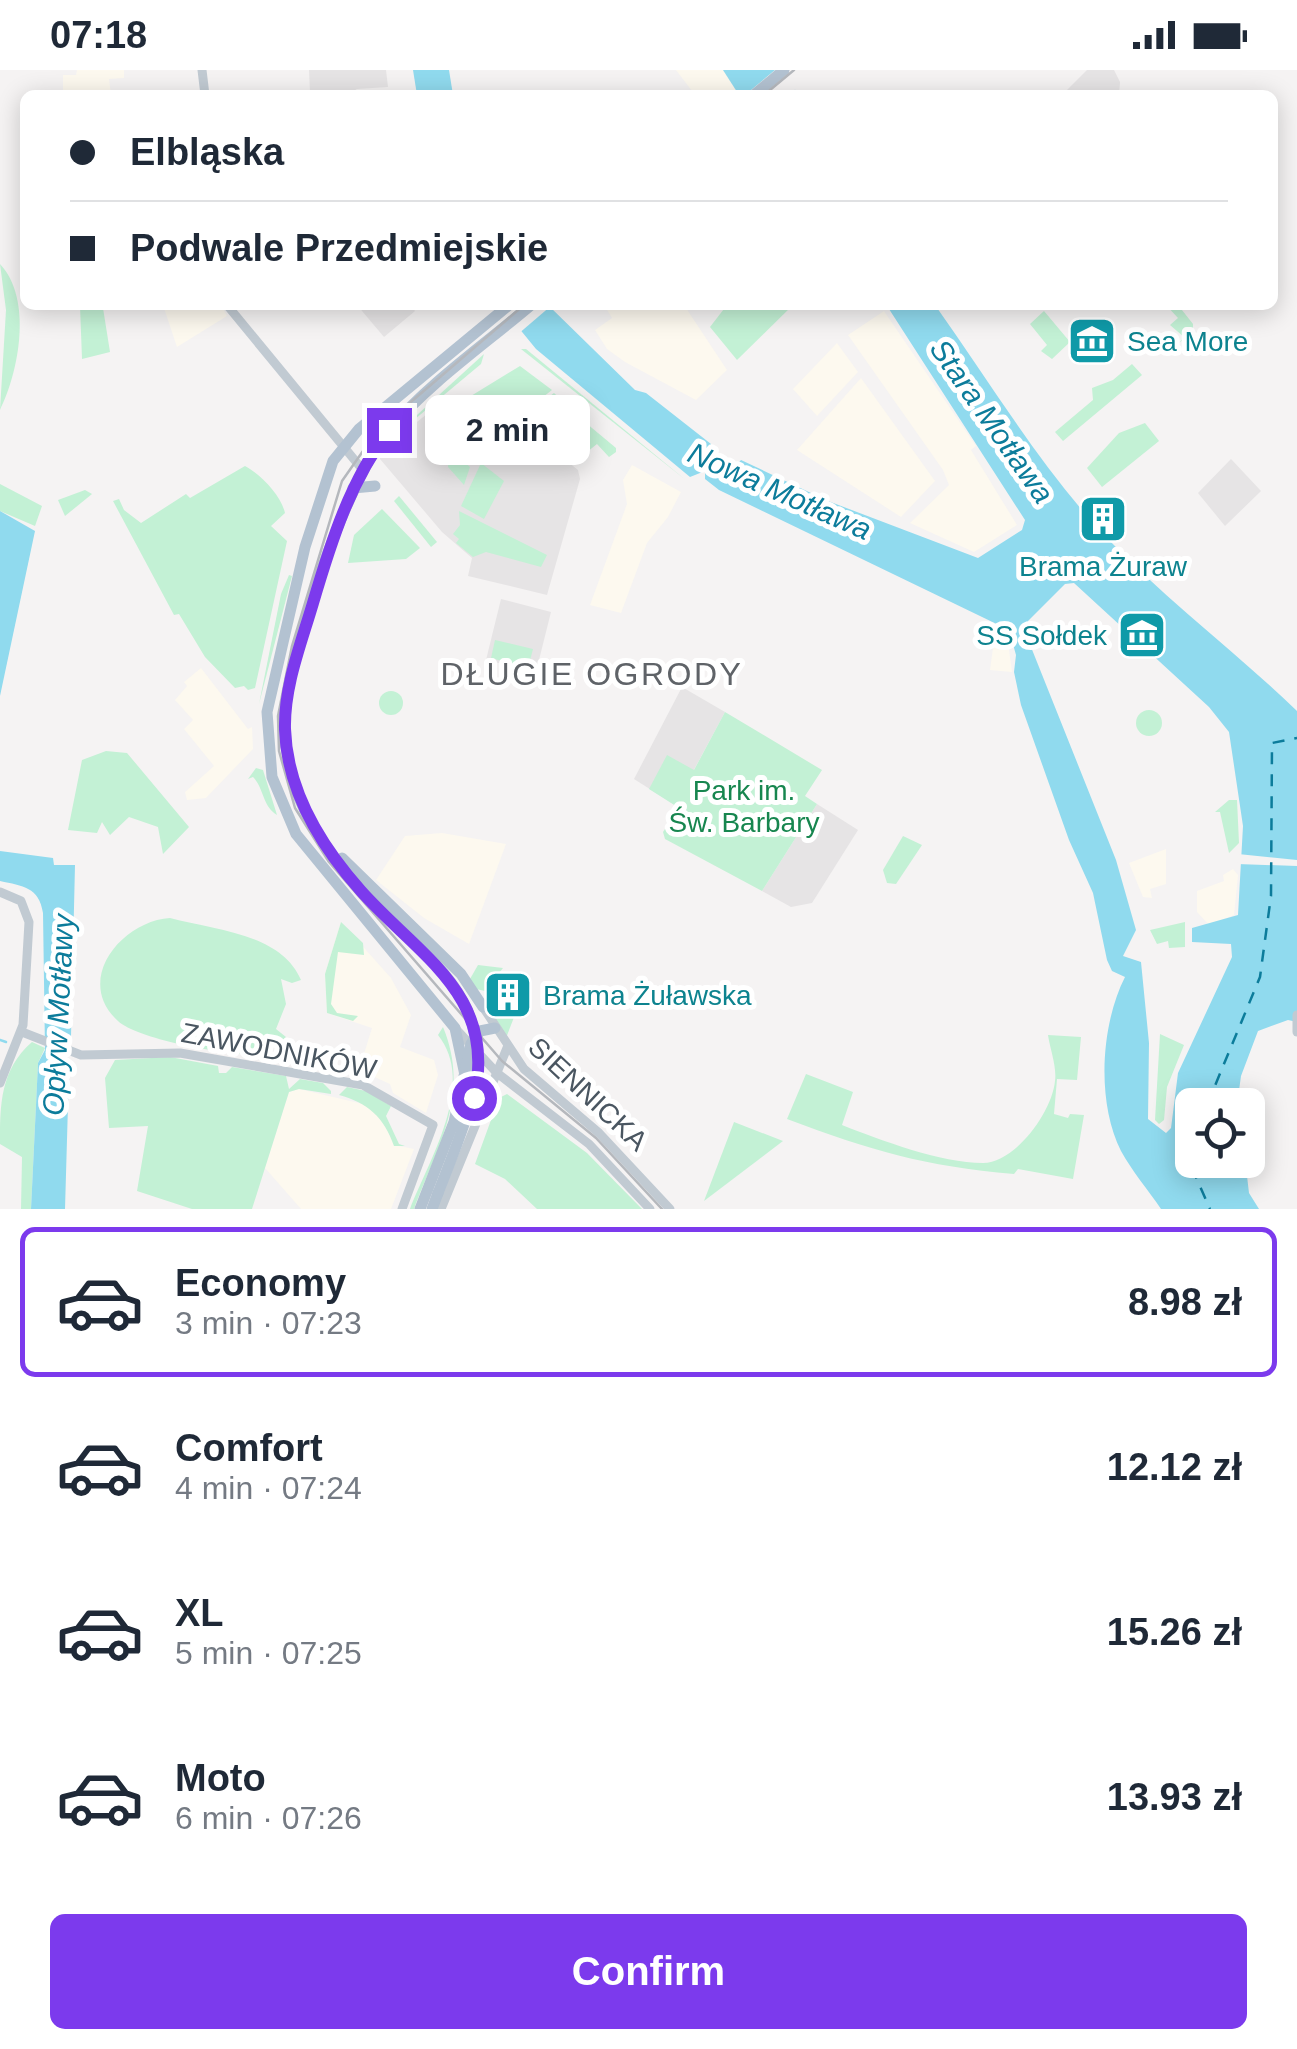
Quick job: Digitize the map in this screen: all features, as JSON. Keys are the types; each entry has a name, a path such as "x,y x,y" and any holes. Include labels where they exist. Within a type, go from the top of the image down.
{"main road":[{"path":"760,90 784,70"},
{"path":"466,1075 455,1028 308,853 282,807 268,756 272,684 297,578 322,488 343,447 503,310"},
{"path":"432,1209 474,1098 474,1021 461,995 359,889 326,845 294,785 285,713 313,603 362,469 410,408 525,310"},
{"path":"353,488 375,486"},
{"path":"326,845 449,961 484,1007"},
{"path":"420,1209 454,1122 470,1044 480,1031 496,1028"}],"street":[{"path":"232,310 362,469"},
{"path":"0,892 20,901 28,916 22,1032 0,1083"},
{"path":"470,1044 484,1007"},
{"name":"SIENNICKA","path":"484,1007 507,1048 530,1076 610,1143 670,1209"},
{"name":"SIENNICKA","path":"455,1028 497,1072 577,1134 650,1209"},
{"name":"ZAWODNIKÓW","path":"22,1032 88,1056 180,1053 364,1086 386,1094 434,1125 402,1209"},
{"path":"441,1209 507,1048"}],"shaded area":[{"path":"77,70 124,70 124,78 109,79 110,90 63,90 63,75 76,75"},
{"path":"309,70 386,70 388,87 310,90"},
{"path":"676,70 723,70 736,90 691,90"},
{"path":"1087,70 1114,70 1120,82 1119,90 1067,90"},
{"path":"165,310 224,310 227,316 177,347"},
{"path":"361,310 414,310 415,311 384,337"},
{"path":"607,310 687,310 727,370 696,400 607,349 595,330 612,318"},
{"path":"884,311 976,446 971,450 1017,525 974,552 910,523 949,485 943,470 848,335"},
{"path":"837,343 858,372 817,416 793,389"},
{"path":"861,378 935,481 901,517 797,450"},
{"path":"449,396 493,449 518,422 578,470 580,479 547,595 468,576 472,558 442,532 380,459 380,452"},
{"path":"1231,459 1261,491 1225,526 1198,493"},
{"path":"632,465 681,492 668,517 647,543 621,613 590,605 627,504 623,480"},
{"path":"501,599 551,612 536,672 486,660"},
{"path":"1008,643 1012,672 990,670 993,648"},
{"path":"201,668 248,729 252,727 253,749 206,798 187,800 185,792 214,766 184,729 193,720 175,700 187,686 184,682"},
{"path":"682,687 725,712 675,805 634,779"},
{"path":"817,804 858,830 812,903 791,907 762,891"},
{"path":"442,833 506,844 469,944 424,918 376,880 405,836"},
{"path":"1166,849 1166,884 1150,889 1152,898 1143,897 1129,863"},
{"path":"1233,869 1238,875 1234,915 1209,925 1197,912 1197,891 1224,881 1223,875"},
{"path":"341,922 391,978 411,1015 400,1047 434,1060 438,1075 426,1113 393,1093 390,1084 359,1070 372,1028 327,1013 325,974"},
{"path":"299,1089 367,1105 384,1123 394,1145 414,1149 391,1209 301,1209 265,1168 289,1092"}],"green space":[{"path":"0,264 17,296 20,316 13,376 0,410 6,310"},
{"path":"80,310 103,310 110,352 82,359"},
{"path":"723,310 788,310 737,360 710,327"},
{"path":"1171,310 1182,310 1193,324 1193,332 1179,343 1184,337 1170,325 1178,318"},
{"path":"1044,311 1070,342 1052,359 1041,351 1047,345 1030,324"},
{"path":"521,349 526,349 687,481"},
{"path":"484,354 481,364 384,445"},
{"path":"1132,364 1142,375 1063,441 1055,432 1093,400 1092,388 1113,380"},
{"path":"520,366 552,390 511,422 516,415 505,404 485,421 494,434 466,399"},
{"path":"554,393 576,414 568,420 555,406 531,427 522,417"},
{"path":"580,418 616,452 609,457 597,444 577,460 564,432"},
{"path":"1145,423 1159,441 1102,487 1087,468 1119,433"},
{"path":"457,449 455,454 470,467 464,485 448,467 449,454"},
{"path":"481,463 504,481 484,519 461,506"},
{"path":"245,466 279,499 285,513 271,526 287,541 255,688 248,690 244,686 235,688 205,657 179,614 174,615 113,501 119,499 124,510 141,523 186,494 190,498"},
{"path":"0,484 42,506 35,526 0,511"},
{"path":"85,490 92,494 65,516 58,500"},
{"path":"399,496 437,542 431,547 394,501"},
{"path":"382,509 420,548 406,559 348,563 354,535"},
{"path":"459,511 547,555 541,567 486,552 473,557 456,543 459,539 453,534 460,525"},
{"path":"289,575 292,576 259,704 281,594"},
{"path":"495,640 533,649 528,668 491,658"},
{"path":"391,691 403,703 391,715 379,703"},
{"path":"1149,710 1158,714 1162,723 1158,732 1149,736 1140,732 1136,723 1140,714"},
{"name":"Park im. Św. Barbary","path":"725,712 822,770 805,796 817,804 762,891 665,839 663,832 679,808 649,789 667,755 694,770"},
{"path":"106,751 127,753 189,827 163,854 158,827 129,817 110,835 102,822 97,833 68,830 82,760"},
{"path":"256,768 263,770 277,815 268,807 257,781 253,777 248,779"},
{"path":"1229,800 1237,800 1239,843 1229,853 1220,812 1215,812"},
{"path":"903,836 922,845 896,884 887,883 883,870"},
{"path":"170,918 244,936 278,952 291,964 301,980 292,983 281,979 286,1004 276,1029 286,1037 262,1052 239,1054 162,1040 118,1021 105,1005 100,988 109,955 135,930"},
{"path":"341,922 363,943 364,955 338,952 331,1004 337,1013 358,1016 353,1021 327,1013 325,974"},
{"path":"1185,922 1185,947 1169,948 1168,941 1157,944 1150,930"},
{"path":"478,965 503,968 485,991 476,989 470,979"},
{"path":"504,982 523,994 506,1038 488,1008"},
{"path":"443,1027 454,1075 452,1098 448,1120 441,1141 414,1209 410,1209 446,1122 451,1099 453,1076 449,1055 438,1035"},
{"path":"1160,1034 1184,1045 1167,1087 1164,1120 1159,1124 1155,1120"},
{"path":"1048,1035 1081,1037 1077,1080 1057,1079 1054,1114 1068,1118 1070,1114 1084,1115 1073,1179 1018,1169 1014,1174 925,1162 787,1119 806,1074 853,1092 842,1125 930,1155 966,1162 995,1160 1019,1145 1047,1107 1055,1076"},
{"path":"32,1042 45,1048 38,1063 31,1209 21,1209 22,1157 0,1144 0,1116 8,1076"},
{"path":"170,1057 218,1066 219,1073 232,1067 286,1076 289,1089 300,1079 323,1083 331,1091 289,1092 252,1209 192,1209 137,1191 148,1126 109,1128 105,1078 115,1060"},
{"path":"347,1087 366,1091 391,1106 386,1116 399,1144 405,1146 394,1146 380,1119 367,1107 339,1095"},
{"path":"507,1094 587,1153 642,1209 537,1209 505,1179 475,1164 499,1098"},
{"path":"734,1122 783,1141 704,1201"}],"water":[{"path":"413,70 449,70 452,90 416,90"},
{"path":"723,70 781,70 795,90 736,90"},
{"path":"504,310 553,310 635,390 646,393 711,444 711,457 730,472 741,460 828,501 978,558 1022,530 1025,520 890,310 938,310 1038,454 1106,537 1297,711 1297,1022 1288,1020 1258,1031 1239,1088 1176,1088 1178,1073 1232,957 1231,944 1192,942 1192,928 1238,915 1243,826 1229,732 1209,707 1074,583 1065,584 1028,621 1029,642 1116,860 1136,930 1123,956 1141,962 1149,1043 1148,1119 1166,1133 1171,1128 1175,1097 1175,1178 1247,1178 1249,1193 1259,1209 1161,1209 1121,1151 1108,1109 1105,1063 1111,1017 1125,977 1112,971 1107,960 1093,893 1069,840 1021,705 1009,630 719,490 705,479 705,471 690,477 536,349"},
{"path":"0,511 35,531 0,696"},
{"name":"Opływ Motławy","path":"0,851 53,858 54,865 75,865 71,1036 63,1052 69,1070 65,1209 31,1209 38,1063 45,1050 43,913 34,893 0,881"}],"pier":[{"path":"775,70 787,70 798,87 795,90 751,90"},
{"path":"499,310 546,310 517,335"},
{"path":"1238,854 1297,860 1297,866 1237,864"}],"waterway":[{"path":"0,1040 6,1042"}],"ferry route":[{"path":"1214,1088 1260,977 1271,896 1272,743 1297,738"},
{"path":"1196,1178 1210,1209"}],"tram line":[{"path":"770,90 794,70"},
{"path":"518,310 377,431 342,481 292,646 278,716 279,751 295,808 329,862 502,1061 596,1138 662,1209"}],"place":[{"name":"Sea More","path":"1092,341"},
{"name":"Brama Żuraw","path":"1103,519"},
{"name":"SS Sołdek","path":"1142,635"},
{"name":"Brama Żuławska","path":"508,995"}],"district":[{"name":"DŁUGIE OGRODY","path":"592,674"}],"route":[{"path":"389,430 356,482 322,574 288,694 287,751 303,808 326,845 359,889 443,971 461,995 476,1032 478,1066 474,1098"}],"water label":[{"name":"Stara Motława","path":"992,421"},
{"name":"Nowa Motława","path":"780,491"}]}
